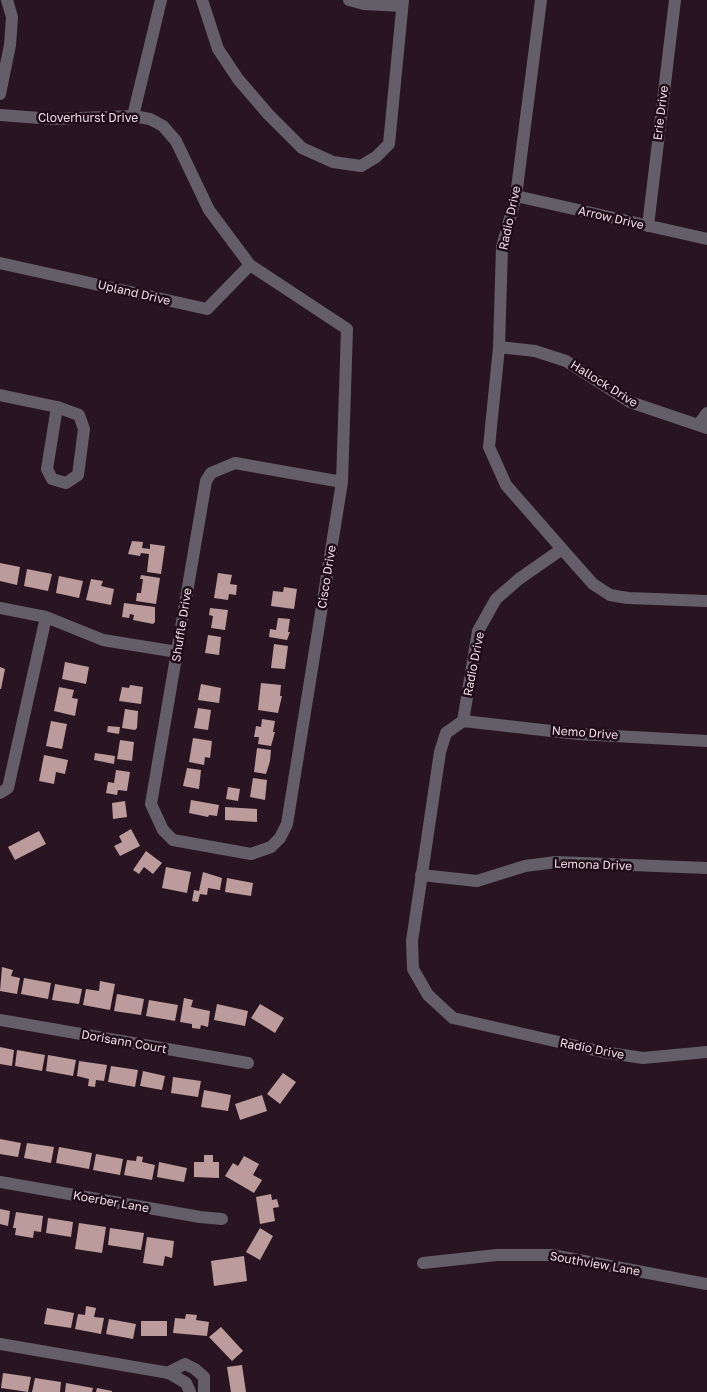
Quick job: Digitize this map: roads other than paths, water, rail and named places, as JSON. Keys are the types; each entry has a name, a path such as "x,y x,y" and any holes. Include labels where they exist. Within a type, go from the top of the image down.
{"street":[{"path":"0,94 10,45 12,16 7,0"},
{"path":"133,116 161,0"},
{"path":"202,0 218,49 238,78 268,114 302,148 333,162 361,166 376,157 389,144 402,3 364,4 349,0"},
{"name":"Radio Drive","path":"541,0 516,196 502,247 499,347 489,447 506,485 562,549 496,599 478,631 463,721 446,733 440,752 412,941 412,969 428,994 453,1018 603,1052 643,1058 707,1052"},
{"name":"Erie Drive","path":"648,226 675,0"},
{"name":"Cloverhurst Drive","path":"0,115 53,119 133,116 150,119 170,132 209,210 250,265 347,329"},
{"name":"Arrow Drive","path":"516,196 707,240"},
{"name":"Upland Drive","path":"0,263 207,309 250,265"},
{"name":"Cisco Drive","path":"151,804 163,830 173,840 251,854 271,847 280,838 287,824 342,482 347,329"},
{"name":"Hallock Drive","path":"499,347 535,351 566,360 630,402 702,426 707,413"},
{"path":"0,394 57,407 79,415 84,429 78,475 66,483 52,479 47,469 57,407"},
{"name":"Shuffle Drive","path":"151,804 206,481 211,473 235,464 342,482"},
{"path":"562,549 594,584 610,594 628,598 707,601"},
{"path":"0,608 46,617 103,640 177,652"},
{"path":"4,790 46,617"},
{"name":"Nemo Drive","path":"463,721 578,734 707,741"},
{"name":"Lemona Drive","path":"421,875 477,881 526,866 556,862 707,868"},
{"name":"Dorisann Court","path":"0,1020 248,1063"},
{"name":"Koerber Lane","path":"0,1182 200,1217 222,1219"},
{"name":"Southview Lane","path":"423,1263 498,1255 552,1255 707,1284"},
{"path":"0,1344 167,1373 177,1376 188,1387"},
{"path":"167,1373 185,1364 204,1378 204,1392"}]}
